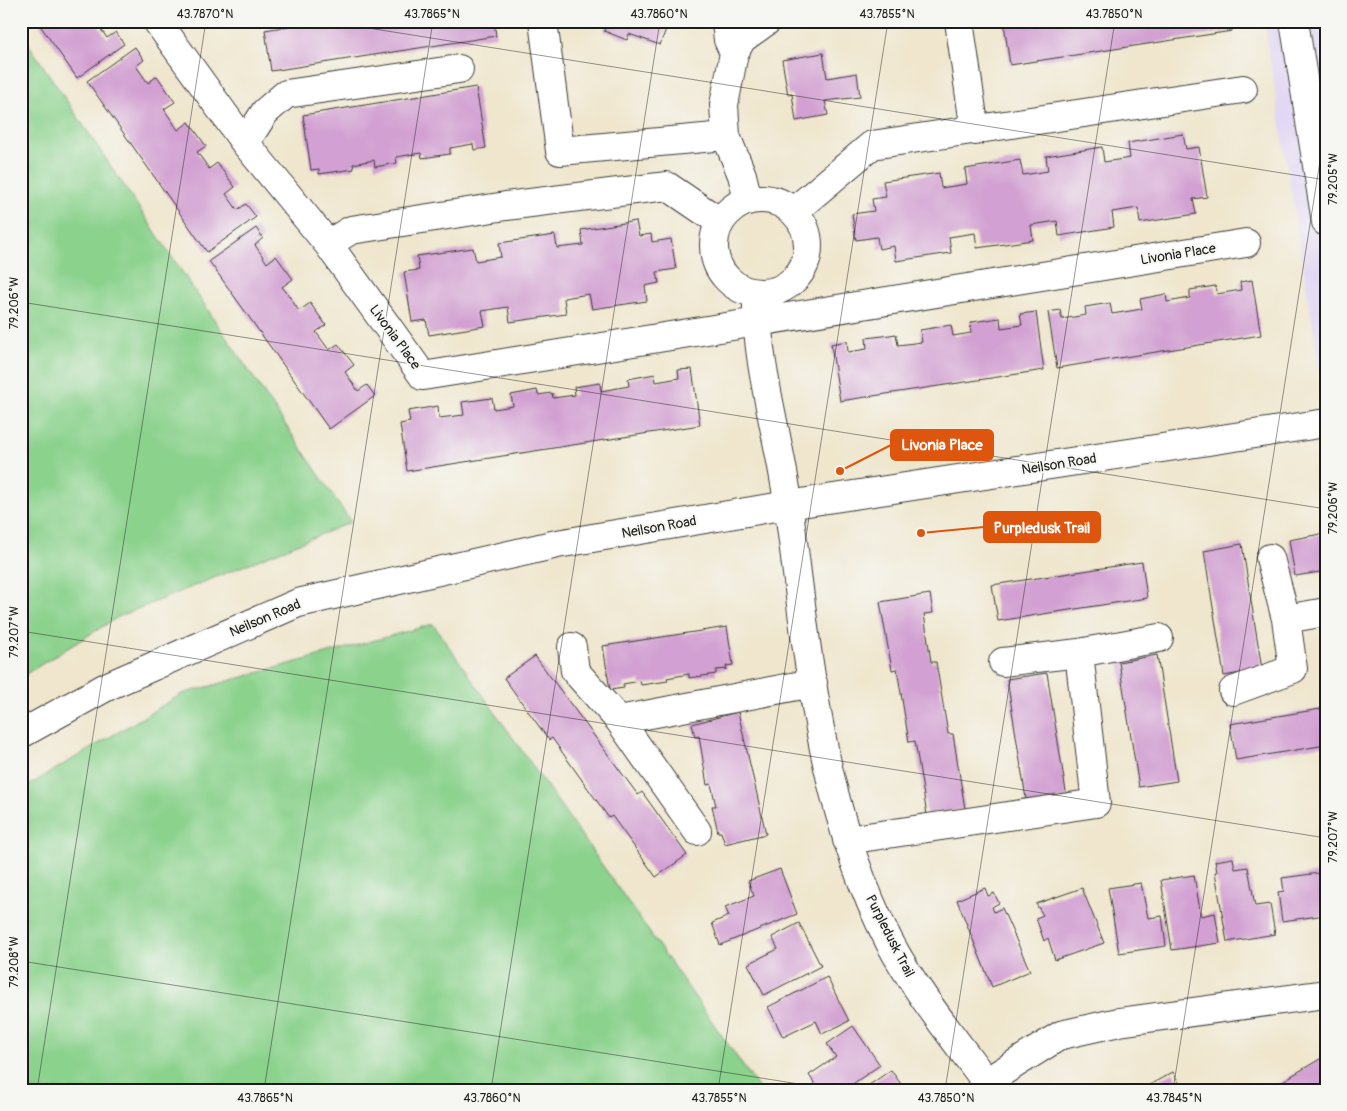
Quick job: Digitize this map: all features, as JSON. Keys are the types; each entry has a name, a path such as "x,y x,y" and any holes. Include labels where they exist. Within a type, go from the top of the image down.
{"street":[{"name":"Livonia Place","path":"157,21 245,143 328,244 423,376 756,324 1246,243"},
{"path":"543,21 560,151 726,136"},
{"path":"726,21 728,40 734,53"},
{"path":"748,200 742,175 726,136 724,104 734,53 742,39 767,21"},
{"path":"959,21 975,130"},
{"path":"1294,21 1326,222"},
{"path":"245,143 265,112 286,94 459,69"},
{"path":"794,211 872,145 1242,89"},
{"path":"328,244 351,230 506,206 667,186 720,222"},
{"path":"764,198 780,202 794,211 803,223 808,237 805,266 796,278 785,288 771,293 757,294 741,290 728,281 719,268 714,252 714,236 720,222 732,208 748,200 764,198"},
{"path":"757,294 756,324 788,505"},
{"name":"Neilson Road","path":"21,734 108,686 298,603 557,544 788,505 1326,423"},
{"name":"Purpledusk Trail","path":"788,505 794,559 813,683 834,801 847,840 874,910 890,943 912,981 989,1086 1061,1035 1119,1022 1326,994"},
{"path":"1233,691 1293,669 1286,618 1270,558"},
{"path":"1286,618 1326,612"},
{"path":"1003,662 1079,653 1159,638"},
{"path":"572,647 575,671 619,720 697,831"},
{"path":"847,840 1096,803 1079,653"},
{"path":"619,720 813,683"}],"shaded area":[{"path":"1264,21 1326,21 1326,384 1322,384"}],"green space":[{"path":"21,33 351,522 118,617 21,677"},
{"path":"433,624 760,1090 21,1090 21,790 182,694"}],"building":[{"path":"37,21 95,21 107,38 116,32 124,44 77,78"},
{"path":"289,21 494,21 496,36 271,71 265,30 289,26"},
{"path":"607,21 669,21 660,45 629,34 627,40 604,31"},
{"path":"1023,21 1231,21 1232,31 1010,65 1004,24"},
{"path":"135,47 144,60 136,66 148,83 157,76 175,102 164,109 178,130 189,122 206,146 197,152 209,169 217,163 235,187 226,194 237,210 246,204 256,217 207,252 87,81"},
{"path":"823,53 827,78 857,73 860,97 825,101 828,115 796,121 792,94 788,95 782,60"},
{"path":"476,87 486,148 474,150 473,144 450,148 450,154 422,158 421,153 396,157 397,163 375,167 374,160 353,164 354,169 319,174 319,169 311,170 303,115"},
{"path":"1183,134 1186,149 1199,147 1207,197 1193,199 1196,214 1140,223 1138,208 1112,212 1114,227 1059,236 1057,221 1031,225 1033,240 977,248 975,233 949,237 951,253 896,261 894,246 879,249 877,237 856,240 852,214 874,211 872,199 886,197 883,181 939,173 941,188 967,184 965,169 1020,160 1023,175 1048,171 1046,156 1102,147 1104,162 1130,158 1128,143"},
{"path":"636,221 639,236 651,234 652,242 671,239 676,269 657,272 659,283 645,286 647,301 592,309 589,294 564,298 566,314 510,322 508,307 482,311 485,326 429,335 426,320 412,322 404,272 419,270 417,256 473,248 476,261 501,257 499,243 555,235 557,248 583,245 581,230"},
{"path":"256,228 263,238 255,245 267,263 276,256 293,279 282,287 299,311 310,303 326,325 316,332 329,350 338,344 354,365 345,372 358,391 367,385 375,396 329,429 209,261"},
{"path":"1252,280 1261,335 1057,368 1048,312 1060,310 1062,319 1086,315 1085,307 1110,303 1112,314 1142,309 1140,299 1166,294 1167,302 1190,298 1190,290 1215,286 1217,294 1241,290 1240,282"},
{"path":"1036,312 1044,370 840,401 831,344 847,341 848,352 867,349 866,338 896,334 898,345 922,342 920,330 951,325 953,336 971,333 970,323 972,322 1000,318 1001,328 1022,325 1020,314"},
{"path":"692,369 700,425 407,471 400,424 410,422 408,411 438,406 439,418 464,415 462,402 492,398 494,409 513,406 511,395 537,390 538,395 552,393 553,398 575,395 574,387 600,383 601,391 629,386 628,379 655,374 656,382 679,378 678,370"},
{"path":"1326,533 1326,571 1295,576 1289,540"},
{"path":"1242,544 1262,669 1224,676 1204,551"},
{"path":"1142,562 1147,598 998,621 992,585"},
{"path":"930,594 933,613 924,614 931,662 936,662 948,734 953,734 965,809 927,815 915,741 909,742 897,669 892,670 880,602"},
{"path":"727,627 733,665 726,666 727,669 716,670 716,674 689,678 689,674 667,678 668,681 641,685 640,681 623,684 624,688 610,690 603,646"},
{"path":"1157,655 1177,781 1139,787 1119,662"},
{"path":"535,656 638,795 642,792 687,855 656,877 612,816 609,818 552,738 549,740 504,678"},
{"path":"1047,673 1067,798 1027,805 1007,679"},
{"path":"1326,708 1326,745 1236,760 1230,724"},
{"path":"738,712 766,834 725,844 721,832 718,832 712,806 716,806 711,784 707,785 699,736 695,737 692,724"},
{"path":"1233,858 1235,869 1248,867 1255,906 1270,904 1275,934 1227,942 1215,872 1217,872 1215,861"},
{"path":"780,869 797,914 720,945 712,923 729,916 725,907 754,896 748,881"},
{"path":"1326,872 1326,915 1282,921 1278,892 1284,891 1282,878"},
{"path":"1194,875 1201,916 1215,913 1220,943 1172,950 1161,880"},
{"path":"1141,883 1148,918 1162,916 1166,946 1119,953 1108,888"},
{"path":"985,888 988,896 994,893 999,903 992,907 994,912 1002,908 1030,971 992,987 957,900"},
{"path":"1082,888 1104,943 1055,960 1048,938 1044,941 1036,918 1043,915 1036,904"},
{"path":"799,923 821,966 764,995 748,964 778,949 772,937"},
{"path":"827,977 849,1021 822,1034 816,1021 783,1037 768,1007"},
{"path":"853,1026 880,1065 844,1090 819,1090 809,1075 836,1057 827,1044"},
{"path":"1325,1056 1326,1090 1272,1090 1271,1088"},
{"path":"891,1070 905,1090 862,1090"},
{"path":"1173,1072 1183,1090 1140,1090"}],"place":[{"name":"Livonia Place","path":"840,471"},
{"name":"Purpledusk Trail","path":"921,533"}]}
